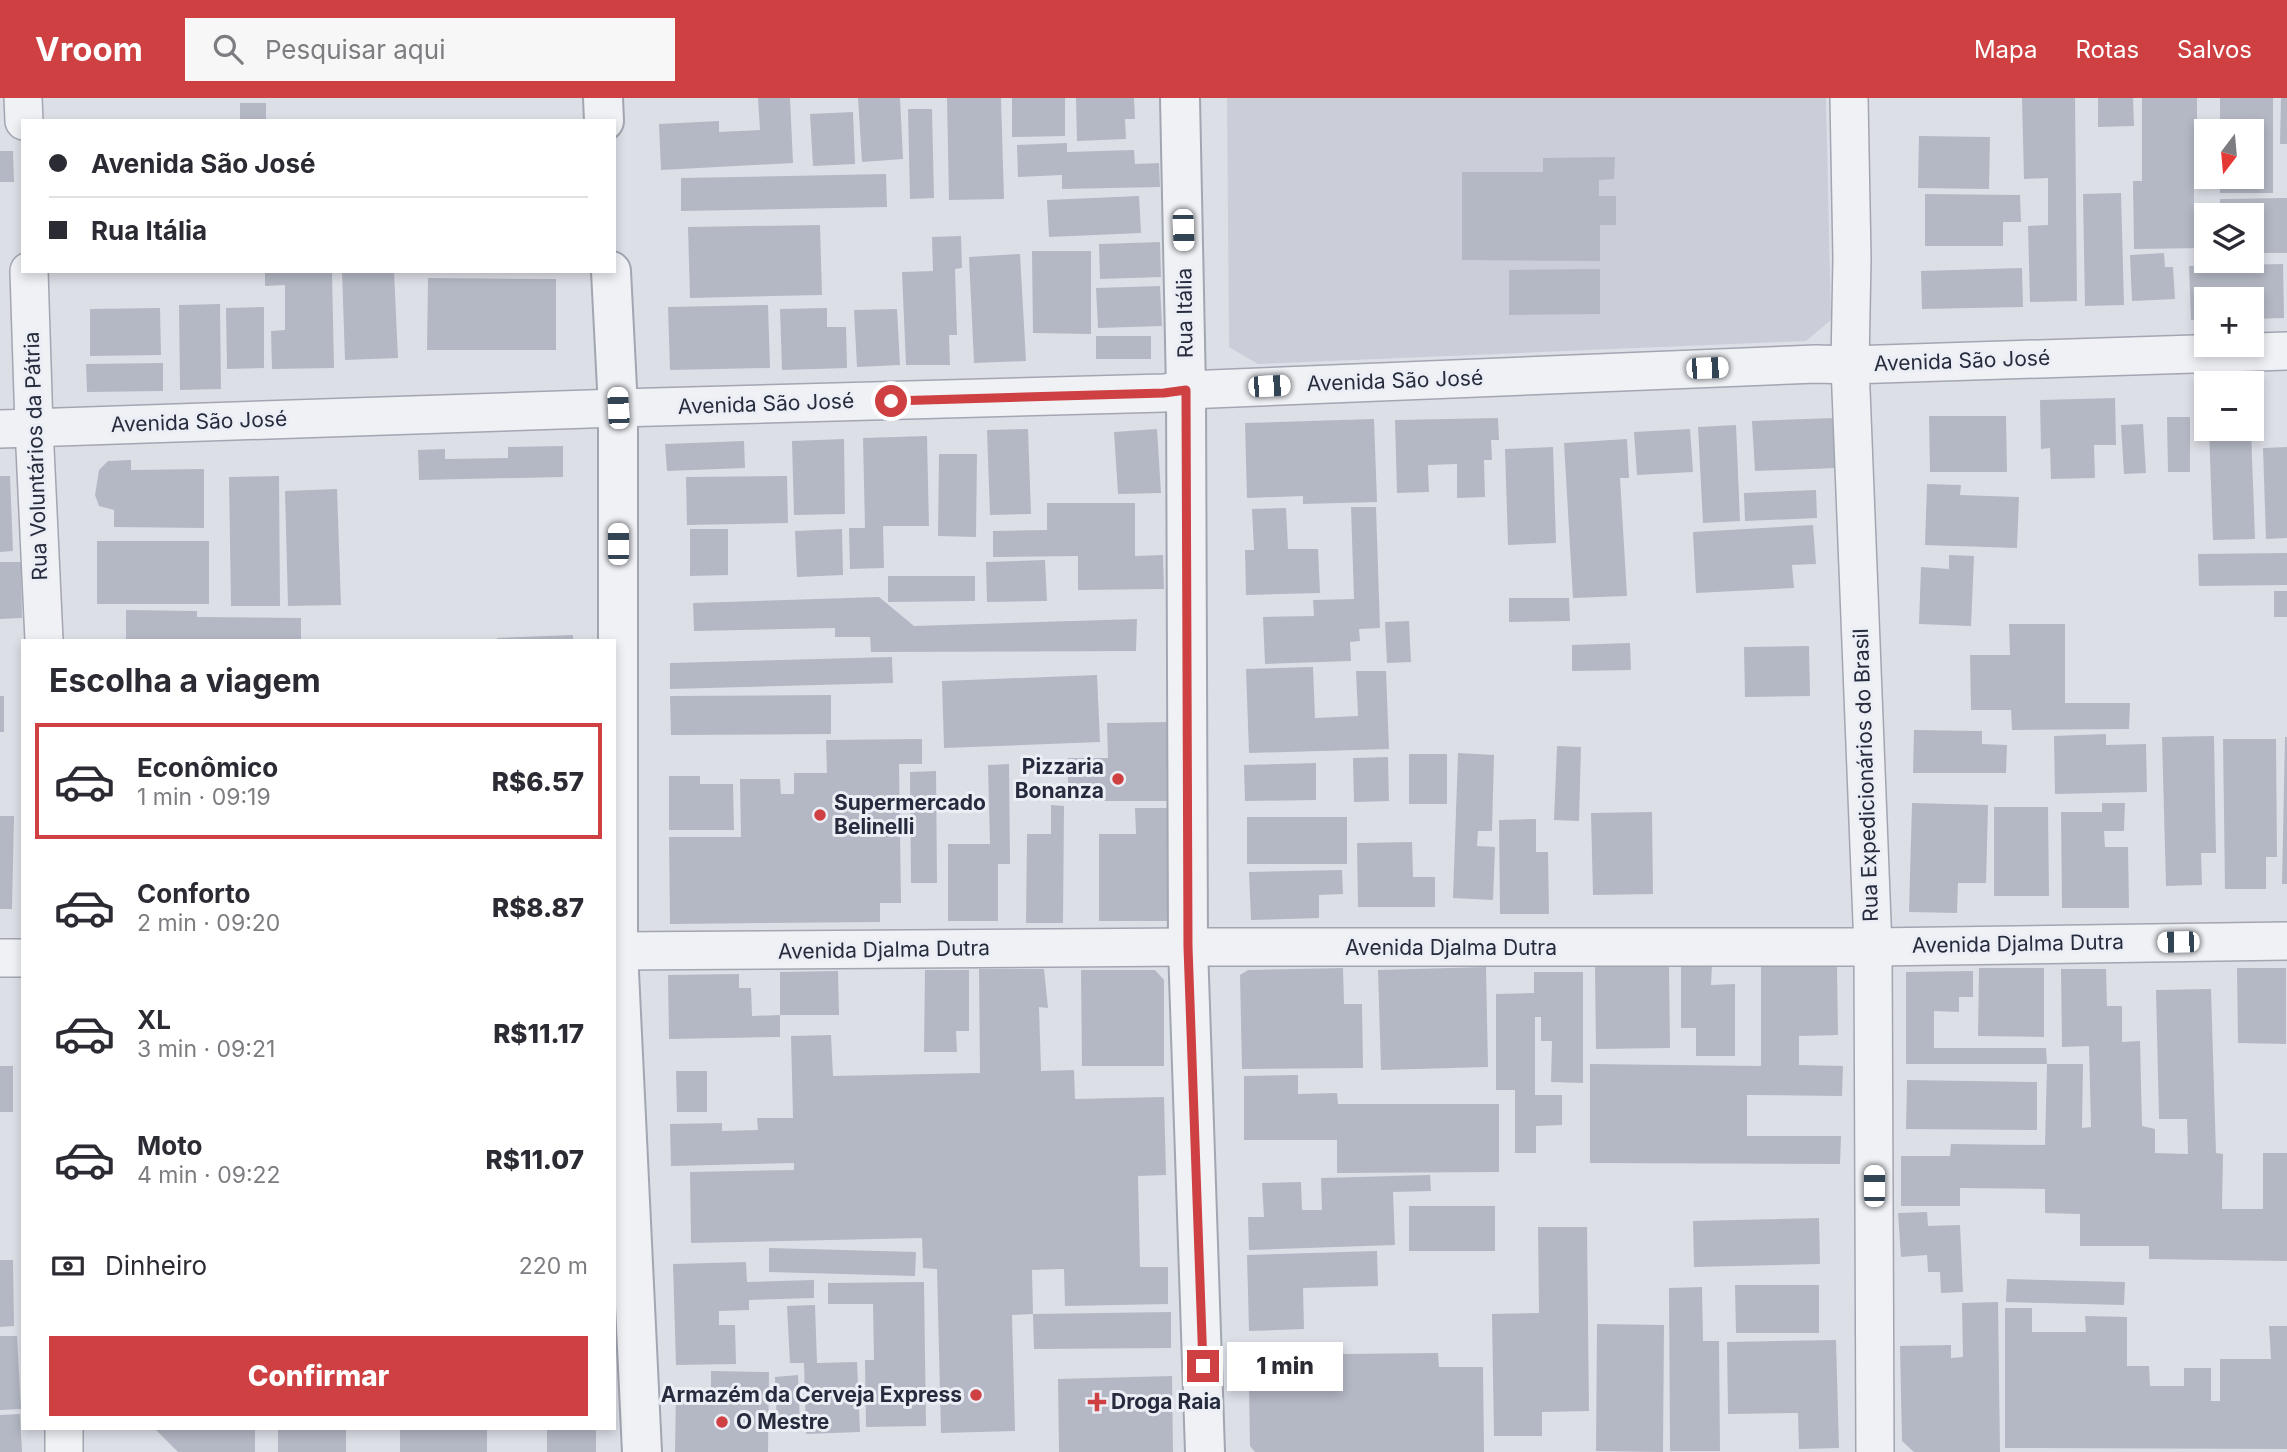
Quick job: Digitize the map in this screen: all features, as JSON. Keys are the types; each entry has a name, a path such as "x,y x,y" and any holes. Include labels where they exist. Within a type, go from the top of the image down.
{"street":[{"path":"23,98 24,119"},
{"path":"603,98 604,119"},
{"name":"Rua Itália","path":"1180,98 1186,390 1188,947 1205,1452"},
{"name":"Rua Expedicionários do Brasil","path":"1849,98 1852,258 1850,365 1873,947 1875,1452"},
{"name":"Rua Voluntários da Pátria","path":"29,273 17,428 44,639"},
{"path":"611,273 618,408 616,951 642,1452"},
{"name":"Avenida São José","path":"17,428 1164,393 1816,364 2287,351"},
{"name":"Avenida Djalma Dutra","path":"616,951 1188,947 1873,947 2287,941"},
{"path":"0,958 21,958"},
{"path":"64,1430 64,1452"}],"shaded area":[{"path":"1227,98 1826,98 1831,320 1806,341 1258,364 1229,347"}],"building":[{"path":"758,98 790,98 793,163 661,170 659,124 719,121 719,132 760,130"},
{"path":"858,98 900,98 903,159 862,162"},
{"path":"947,98 1001,98 1004,199 949,200"},
{"path":"1012,98 1065,98 1065,136 1012,137"},
{"path":"1076,98 1134,98 1135,119 1125,119 1126,139 1077,141"},
{"path":"2022,98 2075,98 2077,301 2030,302 2028,226 2048,225 2048,178 2024,179"},
{"path":"2098,98 2133,98 2134,126 2098,127"},
{"path":"2142,98 2197,98 2197,119 2194,119 2194,248 2134,249 2133,181 2142,181"},
{"path":"2220,98 2273,98 2273,193 2220,193 2220,189 2264,189 2264,119 2220,119"},
{"path":"2281,98 2287,98 2287,144 2280,144"},
{"path":"240,103 266,103 266,119 240,119"},
{"path":"908,109 932,109 934,198 910,199"},
{"path":"853,112 855,164 813,166 810,114"},
{"path":"1919,136 1990,137 1989,189 1918,188"},
{"path":"1067,143 1067,152 1134,150 1135,164 1159,163 1160,187 1062,189 1062,175 1018,177 1017,145"},
{"path":"0,151 13,151 14,182 0,182"},
{"path":"1615,157 1614,179 1599,180 1599,196 1616,196 1616,225 1600,225 1600,261 1462,260 1462,172 1543,172 1543,158"},
{"path":"886,174 887,207 681,211 681,178"},
{"path":"2121,193 2124,305 2085,306 2083,194"},
{"path":"1925,194 2020,195 2021,222 2003,222 2003,246 1925,246"},
{"path":"1139,196 1141,233 1049,237 1047,200"},
{"path":"2287,198 2287,253 2264,253 2264,203 2220,203 2220,199"},
{"path":"820,225 822,295 690,298 688,227"},
{"path":"961,236 962,268 955,269 957,335 949,335 950,365 906,365 902,272 933,271 932,237"},
{"path":"1160,242 1161,277 1100,279 1099,244"},
{"path":"1032,251 1091,251 1091,334 1033,333"},
{"path":"2164,253 2165,267 2173,267 2175,299 2132,301 2130,255"},
{"path":"1020,254 1026,361 974,363 969,257"},
{"path":"2264,264 2283,264 2284,318 2264,319 2264,287 2194,287 2194,320 2191,320 2189,266 2194,266 2194,273 2264,273"},
{"path":"2022,268 2023,307 1922,309 1921,271"},
{"path":"1600,269 1600,314 1509,315 1509,270"},
{"path":"265,273 332,273 334,368 272,369 271,331 285,330 285,285 265,286"},
{"path":"342,273 394,273 398,358 345,360"},
{"path":"428,278 556,279 556,350 427,350"},
{"path":"1160,286 1162,326 1098,328 1096,288"},
{"path":"220,304 221,389 180,390 179,305"},
{"path":"768,305 770,368 670,370 668,307"},
{"path":"264,307 264,368 227,369 226,308"},
{"path":"160,308 161,355 90,356 90,309"},
{"path":"827,308 827,327 846,327 847,368 782,370 780,309"},
{"path":"897,309 900,365 857,367 854,310"},
{"path":"1096,336 1151,336 1151,359 1096,359"},
{"path":"163,363 163,391 87,392 86,364"},
{"path":"2115,398 2116,445 2094,445 2095,478 2051,479 2050,448 2041,449 2040,400"},
{"path":"1929,416 2006,416 2007,472 1930,472"},
{"path":"2167,417 2190,417 2190,472 2168,472"},
{"path":"1498,418 1499,440 1491,440 1492,460 1484,460 1485,497 1457,498 1457,464 1428,465 1429,492 1397,493 1395,420"},
{"path":"1834,418 1837,468 1755,471 1752,421"},
{"path":"1374,419 1377,502 1303,504 1303,496 1247,498 1245,423"},
{"path":"2143,424 2146,473 2124,474 2121,425"},
{"path":"1736,425 1740,521 1703,523 1698,427"},
{"path":"1028,429 1031,514 990,515 987,430"},
{"path":"1157,429 1161,493 1118,494 1114,432"},
{"path":"1690,429 1693,472 1637,475 1634,432"},
{"path":"927,436 929,526 883,526 884,568 850,569 849,528 865,528 863,438"},
{"path":"844,439 845,514 794,515 792,441"},
{"path":"1627,439 1629,478 1620,478 1627,596 1573,598 1564,443"},
{"path":"744,441 745,468 667,471 665,444"},
{"path":"2209,441 2251,441 2255,539 2213,540"},
{"path":"563,446 563,477 419,480 418,450 445,449 445,459 508,458 508,447"},
{"path":"1553,447 1556,543 1508,545 1505,449"},
{"path":"2287,447 2287,538 2266,539 2263,448"},
{"path":"939,454 977,454 976,537 938,536"},
{"path":"131,460 131,470 204,469 204,528 114,527 114,510 99,506 95,495 99,470 108,461"},
{"path":"0,476 10,476 13,551 0,552"},
{"path":"279,476 280,606 231,606 229,477"},
{"path":"787,476 788,523 687,525 686,477"},
{"path":"1927,484 1961,485 1960,495 2019,497 2017,548 1925,545"},
{"path":"337,489 341,605 288,606 285,491"},
{"path":"1816,490 1817,518 1745,521 1744,493"},
{"path":"1047,503 1135,503 1135,556 1163,555 1164,589 1078,590 1078,556 993,557 993,531 1047,530"},
{"path":"1351,507 1376,507 1380,628 1359,629 1360,641 1350,642 1351,661 1265,664 1263,617 1314,616 1313,600 1354,599"},
{"path":"1286,508 1288,549 1318,549 1320,593 1246,595 1245,550 1254,550 1252,509"},
{"path":"1813,525 1816,564 1792,565 1794,588 1696,593 1693,532"},
{"path":"690,529 728,529 728,575 690,576"},
{"path":"842,529 843,575 797,577 795,531"},
{"path":"97,541 209,541 209,604 97,604"},
{"path":"2287,553 2287,585 2199,586 2198,554"},
{"path":"1949,555 1974,556 1971,626 1919,624 1921,567 1949,569"},
{"path":"1045,560 1047,601 987,602 986,562"},
{"path":"0,562 21,562 22,618 0,619"},
{"path":"888,576 975,576 975,601 888,602"},
{"path":"2274,591 2287,591 2287,617 2274,617"},
{"path":"879,597 914,626 1137,619 1136,651 871,652 870,637 835,637 835,628 694,631 693,603"},
{"path":"1509,598 1569,598 1570,621 1509,622"},
{"path":"126,610 197,611 197,617 301,618 301,639 126,639"},
{"path":"1409,621 1411,662 1387,663 1385,622"},
{"path":"2009,624 2065,624 2065,703 2130,703 2129,729 2012,730 2011,710 1971,710 1970,655 2010,655"},
{"path":"573,635 573,639 497,638"},
{"path":"1630,643 1631,670 1572,671 1572,645"},
{"path":"1809,646 1810,696 1745,697 1744,647"},
{"path":"892,657 893,683 670,689 670,663"},
{"path":"1313,667 1315,718 1358,716 1356,671 1386,671 1389,749 1249,753 1246,669"},
{"path":"1097,675 1100,742 944,748 942,681"},
{"path":"831,695 831,734 671,735 670,696"},
{"path":"0,696 4,696 4,732 0,732"},
{"name":"Pizzaria Bonanza","path":"1169,722 1169,801 1068,801 1068,758 1108,758 1107,723"},
{"path":"1914,730 1982,731 1982,744 2007,745 2006,773 1913,773"},
{"path":"2106,734 2106,745 2146,744 2147,792 2055,794 2054,736"},
{"path":"2214,736 2216,853 2201,853 2202,885 2166,886 2162,737"},
{"path":"2285,737 2287,884 2282,884"},
{"name":"Supermercado Belinelli","path":"922,739 922,764 899,764 901,903 880,903 880,922 670,924 669,837 741,837 740,779 780,779 781,794 794,794 794,773 827,773 826,740"},
{"path":"2223,739 2276,739 2277,857 2266,857 2266,889 2225,889"},
{"path":"1557,746 1581,747 1579,821 1554,820"},
{"path":"1458,753 1494,755 1492,831 1478,831 1477,846 1495,847 1493,900 1453,898"},
{"path":"1409,754 1447,754 1447,804 1409,804"},
{"path":"1388,757 1389,801 1354,802 1353,758"},
{"path":"1316,763 1316,800 1245,801 1244,765"},
{"path":"1009,764 1010,864 998,864 998,921 948,921 948,844 990,844 988,765"},
{"path":"936,771 937,883 911,883 910,772"},
{"path":"669,776 700,776 700,784 733,784 734,830 669,830"},
{"path":"1912,803 1988,805 1986,883 1958,883 1957,913 1909,912"},
{"path":"2102,803 2125,803 2124,831 2104,831 2105,847 2128,847 2129,908 2062,908 2061,812 2102,812"},
{"path":"1051,805 1064,806 1063,923 1026,923 1027,834 1051,834"},
{"path":"1994,807 2048,807 2049,896 1994,896"},
{"path":"1135,808 1167,808 1168,921 1099,921 1099,834 1136,834"},
{"path":"1652,812 1653,894 1593,895 1591,813"},
{"path":"0,816 14,816 12,909 0,909"},
{"path":"1247,817 1347,817 1347,864 1247,864"},
{"path":"1536,819 1536,852 1548,852 1549,914 1500,914 1499,820"},
{"path":"1412,842 1413,877 1435,877 1435,907 1358,907 1357,843"},
{"path":"1342,870 1343,894 1319,895 1319,918 1251,920 1249,872"},
{"path":"1681,964 1712,965 1711,985 1735,984 1735,1056 1696,1056 1696,1028 1681,1028"},
{"path":"1669,966 1670,1048 1596,1049 1595,967"},
{"path":"1761,966 1837,966 1838,1035 1799,1036 1799,1065 1843,1066 1842,1096 1747,1095 1747,1136 1841,1136 1840,1164 1590,1163 1590,1064 1761,1066"},
{"path":"1486,967 1488,1067 1381,1070 1378,970"},
{"path":"1343,968 1344,1004 1362,1004 1363,1068 1242,1069 1240,975 1248,970"},
{"path":"1979,968 2044,968 2044,1037 1978,1036"},
{"path":"2237,968 2286,968 2286,1044 2238,1043"},
{"path":"979,969 1044,969 1048,1008 1039,1007 1041,1071 1074,1070 1075,1099 1164,1097 1166,1175 1138,1176 1140,1267 1168,1267 1168,1304 1065,1306 1064,1269 1032,1270 1033,1314 1012,1315 1015,1431 941,1433 937,1269 923,1268 922,1238 691,1243 690,1172 794,1170 794,1163 671,1166 670,1124 722,1123 722,1131 758,1130 757,1118 793,1118 791,1036 831,1035 833,1076 980,1073"},
{"path":"2061,969 2106,969 2107,1006 2122,1006 2122,1042 2140,1041 2142,1126 2155,1129 2155,1153 2188,1154 2187,1119 2159,1119 2156,990 2211,989 2216,1153 2223,1154 2222,1209 2263,1209 2263,1153 2287,1153 2287,1261 2149,1259 2149,1246 2080,1246 2080,1214 2045,1213 2045,1189 1960,1188 1960,1206 1901,1206 1901,1156 1950,1156 1951,1144 2045,1145 2047,1064 2083,1064 2082,1128 2091,1127 2089,1046 2062,1047"},
{"path":"925,970 969,970 969,1031 956,1031 957,1052 924,1052"},
{"path":"1081,970 1155,970 1164,980 1164,1066 1082,1066"},
{"path":"838,971 839,1015 780,1015 780,972"},
{"path":"1973,971 1973,997 1959,997 1959,1012 1934,1011 1934,1048 2046,1048 2047,1064 1906,1064 1906,972"},
{"path":"1534,972 1583,972 1583,1083 1551,1082 1552,1041 1541,1041 1541,1017 1535,1017 1535,1095 1562,1095 1562,1125 1536,1126 1536,1153 1515,1153 1515,1090 1496,1090 1496,994 1534,993"},
{"path":"739,974 739,988 751,988 752,1016 780,1015 780,1037 669,1039 668,975"},
{"path":"0,1066 13,1066 13,1112 0,1112"},
{"path":"676,1071 707,1071 707,1112 677,1112"},
{"path":"1298,1075 1298,1094 1337,1093 1338,1104 1499,1104 1499,1172 1337,1173 1337,1140 1244,1140 1244,1076"},
{"path":"1907,1080 2037,1082 2037,1130 1906,1129"},
{"path":"1430,1175 1431,1191 1393,1192 1395,1245 1249,1250 1248,1217 1264,1217 1262,1183 1301,1182 1302,1210 1322,1210 1321,1178"},
{"path":"1409,1206 1495,1206 1495,1251 1409,1251"},
{"path":"1927,1212 1928,1226 1960,1225 1963,1292 1941,1293 1940,1272 1928,1272 1927,1255 1901,1257 1898,1213"},
{"path":"1819,1218 1820,1264 1694,1267 1693,1221"},
{"path":"1538,1227 1587,1227 1589,1411 1542,1412 1542,1436 1494,1436 1492,1314 1539,1313"},
{"path":"769,1248 916,1252 915,1276 769,1272"},
{"path":"1377,1251 1378,1286 1303,1288 1304,1329 1249,1331 1247,1255"},
{"path":"0,1260 13,1260 14,1326 0,1327"},
{"path":"746,1262 747,1282 814,1280 814,1298 749,1300 749,1310 719,1311 719,1325 735,1325 736,1364 676,1365 673,1264"},
{"path":"2007,1279 2125,1282 2124,1305 2006,1302"},
{"path":"924,1282 926,1426 866,1427 865,1360 874,1360 873,1304 828,1304 828,1283"},
{"path":"1735,1285 1819,1285 1819,1333 1736,1333"},
{"path":"1702,1287 1703,1341 1719,1341 1720,1451 1670,1451 1669,1288"},
{"path":"1998,1302 2000,1452 1914,1452 1902,1441 1900,1346 1951,1345 1951,1358 1963,1357 1962,1303"},
{"path":"815,1305 817,1363 857,1362 860,1432 806,1434 804,1363 790,1363 787,1306"},
{"path":"2005,1308 2032,1308 2032,1332 2086,1332 2085,1316 2127,1317 2127,1366 2149,1366 2150,1386 2184,1386 2184,1368 2211,1368 2211,1401 2220,1401 2220,1359 2271,1359 2269,1326 2287,1326 2287,1449 2005,1448"},
{"path":"1171,1312 1171,1348 1034,1349 1033,1314"},
{"path":"1597,1324 1664,1325 1663,1452 1596,1451"},
{"path":"0,1336 17,1336 21,1409 0,1410"},
{"path":"1836,1340 1839,1448 1799,1449 1798,1413 1728,1414 1727,1342"},
{"path":"1438,1353 1439,1367 1483,1367 1484,1452 1255,1452 1250,1446 1249,1385 1255,1385 1255,1355"},
{"name":"O Mestre","path":"711,1371 769,1372 768,1452 675,1452 676,1391 711,1392"},
{"path":"798,1375 800,1425 777,1426 775,1377"},
{"path":"1172,1376 1173,1452 1059,1452 1058,1379"},
{"path":"20,1414 22,1452 0,1452 0,1415"},
{"path":"156,1430 255,1430 255,1452 178,1452"},
{"path":"278,1430 346,1430 346,1452 278,1452"},
{"path":"400,1430 487,1430 487,1452 400,1452"},
{"path":"547,1430 596,1430 596,1452 547,1452"}],"place":[{"name":"Pizzaria Bonanza","path":"1118,779"},
{"name":"Supermercado Belinelli","path":"820,815"},
{"name":"Armazém da Cerveja Express","path":"976,1395"},
{"name":"Droga Raia","path":"1097,1402"},
{"name":"O Mestre","path":"722,1422"}],"route":[{"path":"891,401 1164,393 1186,390 1188,947 1203,1366"}]}
